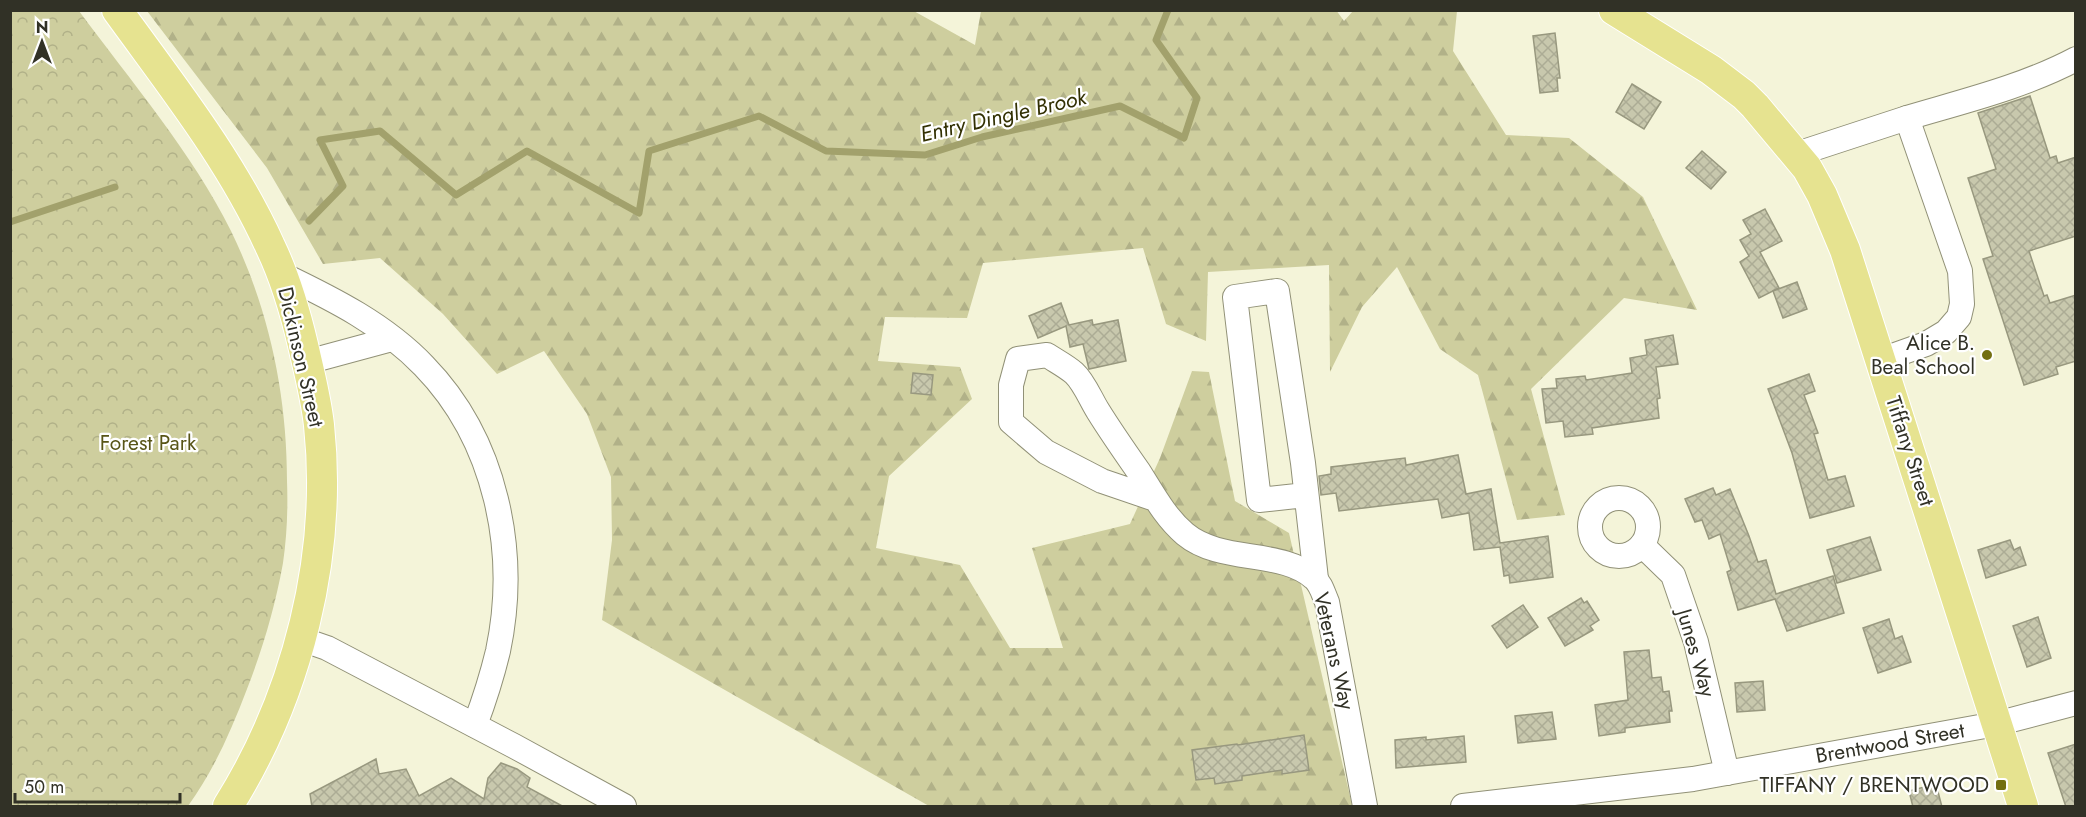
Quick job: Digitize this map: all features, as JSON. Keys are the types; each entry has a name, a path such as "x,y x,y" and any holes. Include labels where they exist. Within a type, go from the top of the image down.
{"main road":[{"name":"Dickinson Street","path":"117,10 194,116 258,219 283,275 291,300 307,362 319,425 321,481 316,554 301,639 289,678 267,734 228,807"},
{"name":"Tiffany Street","path":"1614,10 1733,86 1755,106 1797,154 1815,181 1845,250 2023,807"}],"street":[{"path":"1797,154 2045,75 2076,59"},
{"path":"1881,360 1926,344 1946,332 1959,317 1962,304 1960,271 1907,118"},
{"path":"283,275 324,295 368,321 424,366 465,420 477,443 491,478 504,552 502,626 498,651 475,725"},
{"path":"1306,495 1259,500 1235,297 1277,291 1306,495 1316,579"},
{"path":"307,362 392,339"},
{"name":"Veterans Way","path":"1155,499 1102,481 1046,453 1011,422 1011,385 1018,359 1047,355 1075,373 1168,518 1197,543 1213,549 1288,565 1316,579 1327,602 1365,807"},
{"name":"Junes Way","path":"1642,545 1673,575 1696,642 1727,773"},
{"path":"301,639 327,648 475,725 624,807"},
{"name":"Brentwood Street","path":"1464,807 1727,773 1996,724 2076,704"}],"green space":[{"path":"912,10 975,45 981,11 1336,10 1344,21 1353,11 1457,11 1453,51 1506,135 1569,138 1643,197 1697,310 1624,298 1531,389 1565,515 1517,520 1478,375 1440,349 1397,267 1362,307 1330,372 1329,265 1208,272 1206,341 1166,324 1143,248 983,263 967,318 885,317 878,361 960,367 972,399 889,476 876,548 960,565 1010,648 1063,648 1032,548 1130,524 1160,458 1192,371 1209,372 1235,501 1289,533 1352,805 929,806 602,620 612,540 611,477 587,414 544,351 497,374 443,314 380,258 323,264 267,168 147,11"},
{"name":"Forest Park","path":"10,11 79,11 160,118 216,202 256,291 273,353 284,416 286,448 287,512 283,563 268,627 241,705 214,764 188,806 11,806"}],"building":[{"path":"1555,33 1560,78 1557,78 1558,91 1540,93 1533,36"},
{"path":"1632,84 1661,102 1644,129 1616,112"},
{"path":"2030,96 2050,158 2056,156 2058,163 2076,157 2076,236 2029,251 2044,296 2047,295 2050,303 2076,295 2076,361 2056,367 2058,374 2024,385 1983,259 1993,256 1968,178 1996,169 1978,113"},
{"path":"1702,151 1726,172 1711,189 1686,168"},
{"path":"1765,209 1782,241 1760,252 1779,288 1759,298 1740,262 1749,256 1740,240 1751,234 1743,220"},
{"path":"1797,282 1807,309 1783,318 1773,291"},
{"path":"1061,303 1069,325 1092,320 1093,325 1118,320 1126,361 1089,369 1083,344 1070,347 1066,326 1038,338 1029,316"},
{"path":"1673,335 1678,364 1656,367 1660,398 1657,399 1659,418 1592,428 1593,434 1565,437 1563,421 1546,423 1542,389 1557,388 1556,379 1585,376 1586,380 1632,373 1630,358 1647,355 1645,340"},
{"path":"913,373 933,375 931,395 911,393"},
{"path":"1809,374 1815,391 1804,395 1818,433 1814,434 1828,480 1845,476 1854,506 1810,518 1792,453 1768,389"},
{"path":"1458,455 1466,494 1491,489 1500,543 1548,536 1553,577 1510,583 1509,575 1504,576 1500,547 1474,550 1469,513 1442,518 1438,499 1339,511 1336,493 1321,495 1319,476 1331,474 1331,467 1405,458 1406,465"},
{"path":"1713,488 1716,495 1730,489 1758,562 1766,560 1776,594 1833,576 1844,613 1787,631 1775,599 1738,610 1727,572 1731,570 1720,534 1709,539 1702,520 1695,522 1685,499"},
{"path":"1870,537 1881,570 1837,583 1827,550"},
{"path":"2010,540 2014,550 2020,547 2026,565 1986,578 1978,550"},
{"path":"1581,598 1584,603 1587,601 1599,620 1590,626 1593,630 1565,646 1548,618"},
{"path":"1523,605 1538,627 1507,648 1492,626"},
{"path":"2038,617 2051,658 2027,667 2013,626"},
{"path":"1889,619 1895,639 1902,636 1911,662 1878,673 1863,628"},
{"path":"1649,650 1652,678 1661,677 1663,692 1669,691 1672,711 1669,711 1670,722 1625,728 1625,732 1599,736 1595,705 1628,700 1624,652"},
{"path":"1763,681 1765,710 1737,712 1735,683"},
{"path":"1552,712 1556,739 1518,743 1515,716"},
{"path":"1304,735 1309,770 1282,774 1282,770 1242,776 1242,780 1215,784 1214,778 1196,780 1192,750"},
{"path":"1464,736 1466,762 1396,768 1395,740"},
{"path":"2076,744 2076,807 2066,807 2048,753"},
{"path":"376,759 379,774 406,769 419,796 451,778 484,799 488,778 501,763 517,769 530,778 527,787 564,807 312,807 310,794"},
{"path":"1936,784 1942,807 1913,807 1909,791"}],"waterway":[{"name":"Entry Dingle Brook","path":"309,221 343,186 320,140 380,131 456,195 527,151 639,213 649,151 759,116 826,151 925,155 982,137 1120,106 1184,138 1197,98 1156,40 1168,10"},
{"name":"Entry Dingle Brook","path":"10,222 115,187"}],"place":[{"name":"Alice B. Beal School","path":"1987,355"},
{"name":"TIFFANY / BRENTWOOD","path":"2001,785"}]}
